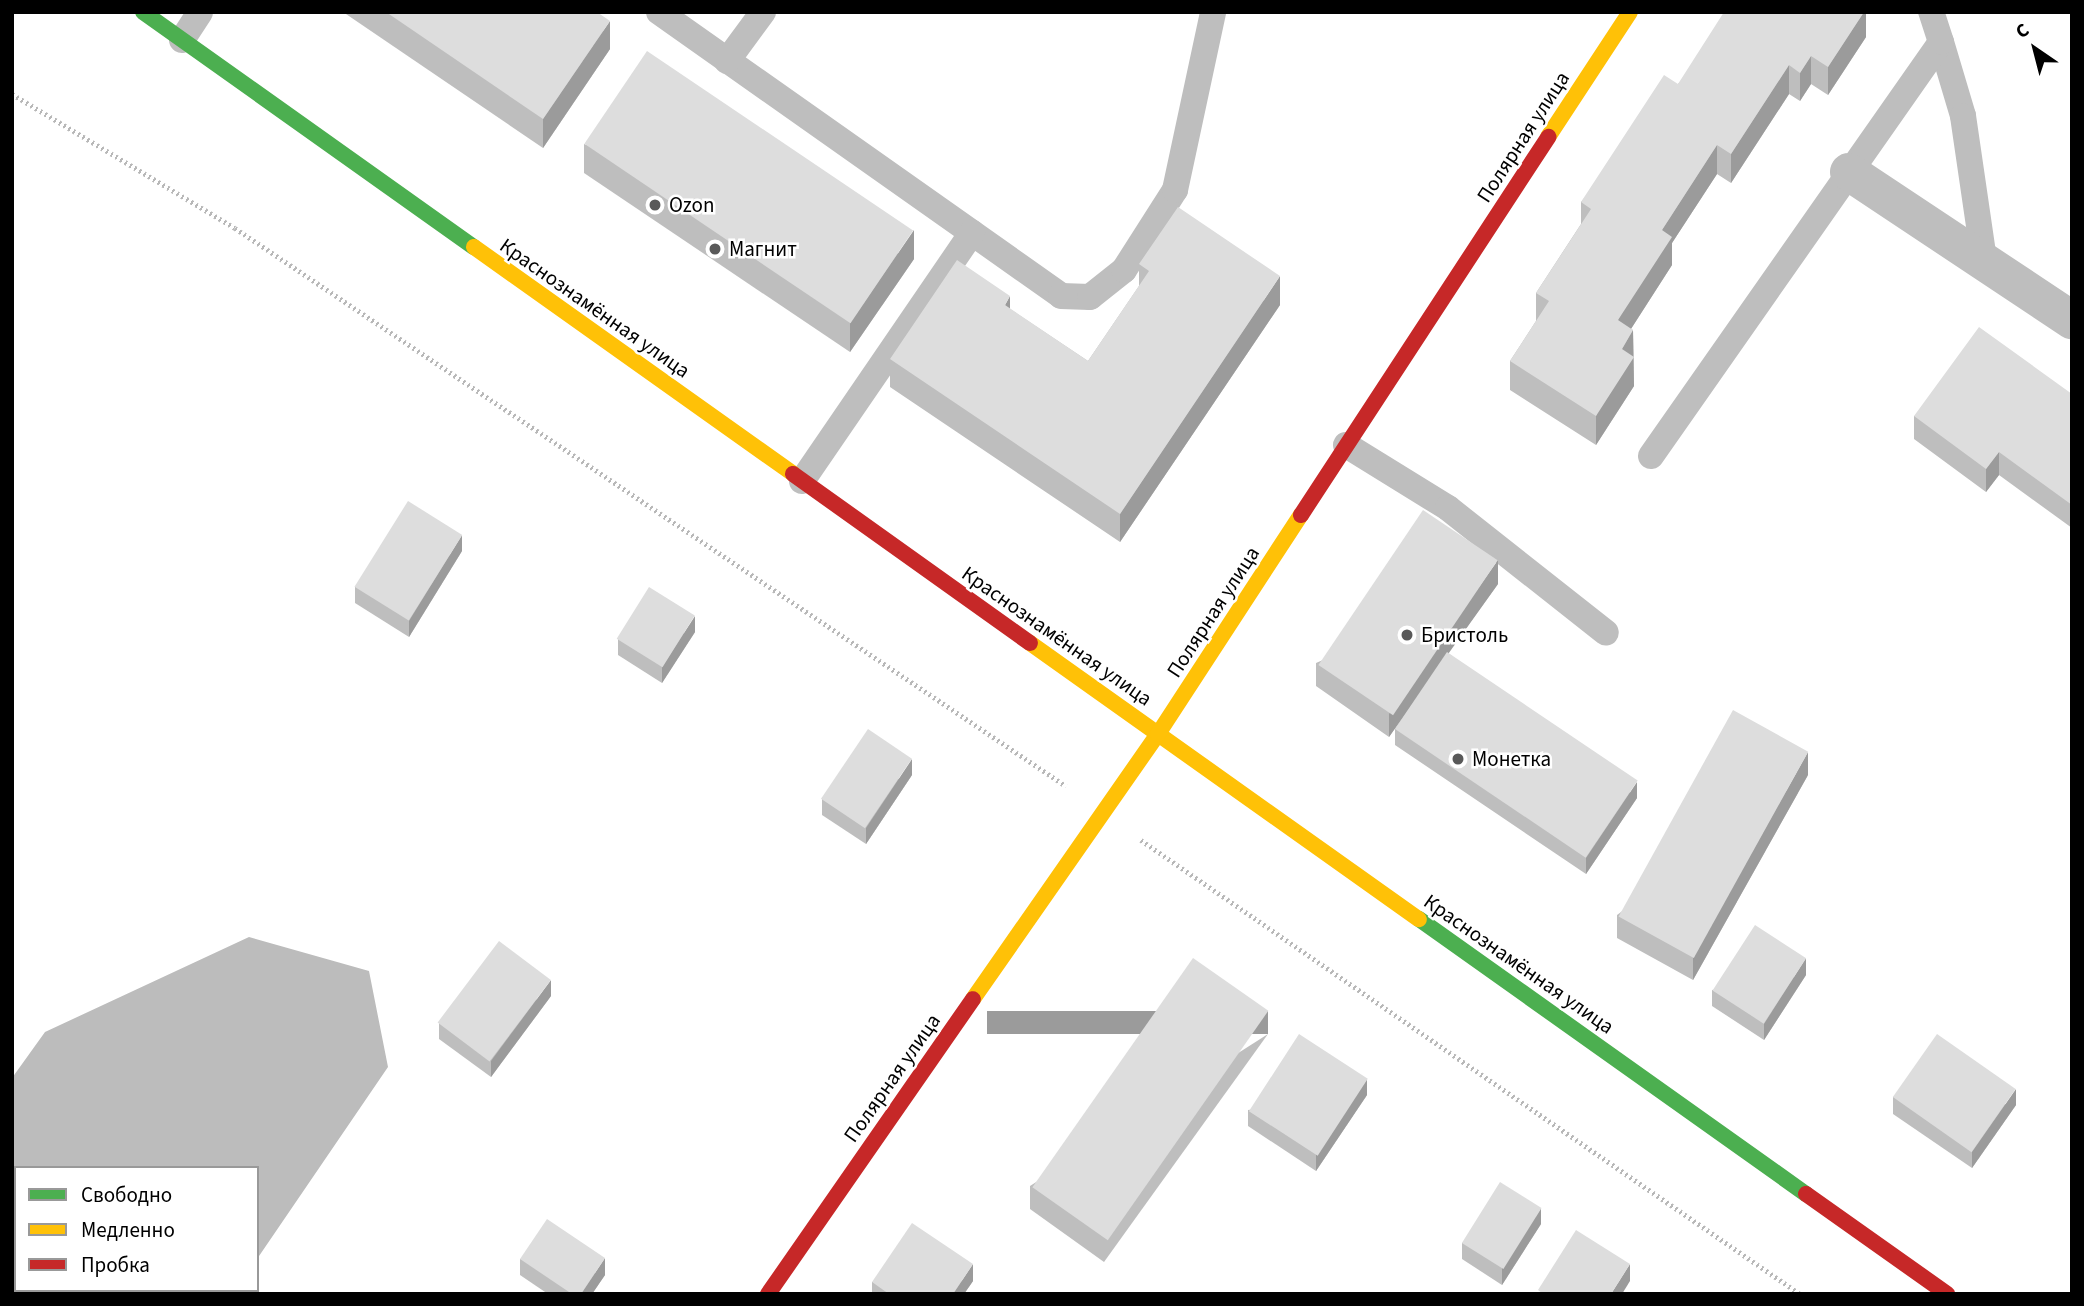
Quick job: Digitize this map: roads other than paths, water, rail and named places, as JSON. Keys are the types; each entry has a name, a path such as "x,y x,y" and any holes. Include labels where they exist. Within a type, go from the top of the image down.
{"main road":[{"name":"Краснознамённая улица","path":"143,12 1947,1294"},
{"name":"Полярная улица","path":"772,1292 1158,734 1630,12"}],"street":[{"path":"1850,172 2072,320"}],"lane":[{"path":"182,40 200,12"},
{"path":"659,12 1061,296 1090,297 1124,270 1175,190 1213,12"},
{"path":"727,61 763,12"},
{"path":"1931,12 1963,116 1984,260"},
{"path":"1651,456 1941,42"},
{"path":"802,481 972,233"},
{"path":"1346,445 1448,508 1606,633"}],"place":[{"name":"Ozon","path":"655,205"},
{"name":"Магнит","path":"715,249"},
{"name":"Бристоль","path":"1407,635"},
{"name":"Монетка","path":"1458,759"}]}
